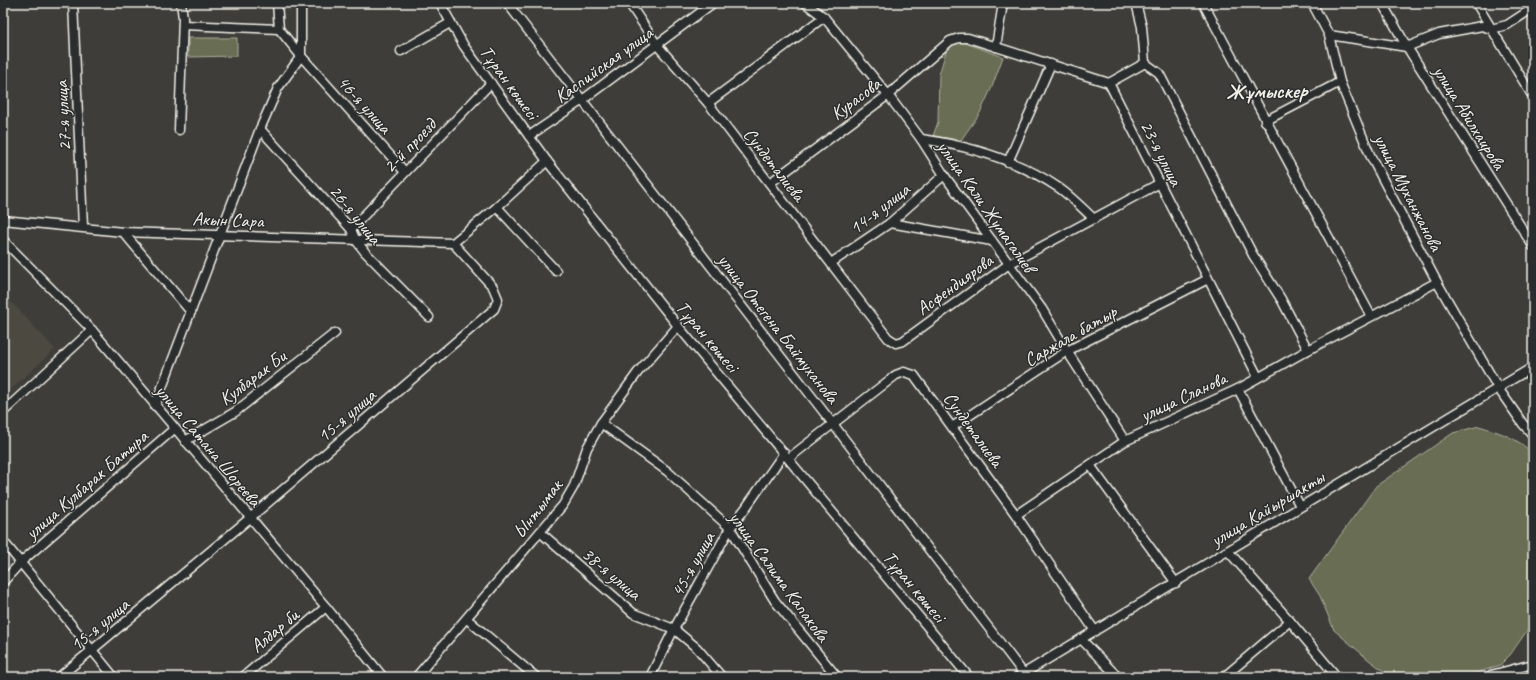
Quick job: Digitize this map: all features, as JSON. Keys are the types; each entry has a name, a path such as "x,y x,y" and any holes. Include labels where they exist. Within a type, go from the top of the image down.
{"street":[{"name":"27-я улица","path":"73,3 83,227"},
{"path":"179,130 182,3"},
{"path":"182,25 279,29 277,3"},
{"path":"155,406 260,129 278,88 301,56 301,3"},
{"name":"Тұран көшесі","path":"440,3 450,23 547,161 678,326 970,677"},
{"name":"улица Отегена Баймуханова","path":"507,3 833,424 1021,675"},
{"name":"Сундеталиева","path":"629,3 657,45 708,103 888,338 896,343"},
{"name":"Каспийская улица","path":"529,136 657,45 702,6 713,3"},
{"name":"улица Кали Жумагалиев","path":"806,3 824,17 888,95 921,139 944,175 1042,309 1125,441"},
{"path":"1003,3 996,47 1109,83 1145,63"},
{"path":"1136,3 1142,27 1145,63 1159,73 1253,255 1281,299 1308,350"},
{"path":"1202,3 1371,316"},
{"name":"улица Муханжанова","path":"1312,3 1328,35 1340,82 1371,157 1437,282 1498,388 1523,424 1533,435"},
{"name":"улица Абилхаирова","path":"1382,3 1407,47 1533,246"},
{"path":"1476,3 1533,96"},
{"path":"1328,35 1407,47 1439,34 1482,26 1491,29 1507,25 1533,8"},
{"path":"708,103 824,17"},
{"path":"401,51 450,23"},
{"name":"46-я улица","path":"279,29 301,56 405,172"},
{"name":"Курасова","path":"770,183 888,95 950,41 959,38 968,38 996,47"},
{"path":"1008,162 1051,64"},
{"path":"1265,121 1340,82"},
{"name":"2-й проезд","path":"351,229 491,83"},
{"name":"23-я улица","path":"1109,83 1258,378"},
{"name":"26-я улица","path":"260,129 351,229 355,239 365,252 429,317"},
{"path":"921,139 973,148 1028,169 1060,189 1094,218"},
{"path":"453,243 497,207 547,161"},
{"name":"14-я улица","path":"831,263 890,223 944,175"},
{"name":"Асфендиярова","path":"896,343 903,341 1009,264 1160,183"},
{"path":"497,207 556,271"},
{"name":"Акын Сара","path":"3,220 124,232 453,243"},
{"path":"890,223 992,241"},
{"path":"124,232 191,312"},
{"name":"улица Сатана Шореева","path":"3,240 92,330 326,607 383,677"},
{"name":"15-я улица","path":"59,677 250,518 494,309 498,299 493,287 453,243"},
{"name":"Саржала батыр","path":"952,427 1067,351 1208,279"},
{"name":"улица Сланова","path":"1016,515 1125,441 1238,389 1371,316 1437,282"},
{"name":"Ынтымак","path":"416,677 467,619 563,504 574,486 587,448 601,423 638,372 678,326"},
{"path":"3,412 92,330"},
{"name":"Кулбарак Би","path":"185,441 235,412 336,333"},
{"name":"улица Кайыршакты","path":"1021,675 1533,367"},
{"name":"Сундеталиева","path":"786,456 833,424 896,375 904,372 914,375 1016,515 1095,631"},
{"path":"1238,389 1300,506"},
{"name":"улица Салима Капакова","path":"601,423 667,471 730,528 775,601 837,677"},
{"name":"улица Кулбарак Батыра","path":"3,582 21,562 174,428"},
{"name":"45-я улица","path":"650,677 674,629 730,528 786,456"},
{"path":"1090,465 1176,583"},
{"name":"38-я улица","path":"540,532 633,613 674,629 697,648 722,677"},
{"path":"3,541 114,677"},
{"path":"1228,551 1337,677"},
{"name":"Алдар би","path":"243,677 326,607"},
{"path":"467,619 536,677"},
{"path":"1224,677 1290,621"},
{"path":"1081,639 1118,677"},
{"path":"1491,675 1533,664"}],"shaded area":[{"path":"3,293 55,349 3,397"}],"green space":[{"path":"188,38 237,38 237,56 188,57"},
{"path":"960,41 1003,57 992,87 980,113 961,140 933,136 938,122 939,75 947,48"},
{"path":"1479,426 1501,433 1515,440 1533,454 1533,622 1510,655 1500,665 1465,677 1392,677 1369,660 1334,630 1320,596 1309,579 1376,486 1453,433"}],"district":[{"name":"Жұмыскер","path":"1267,91"}]}
